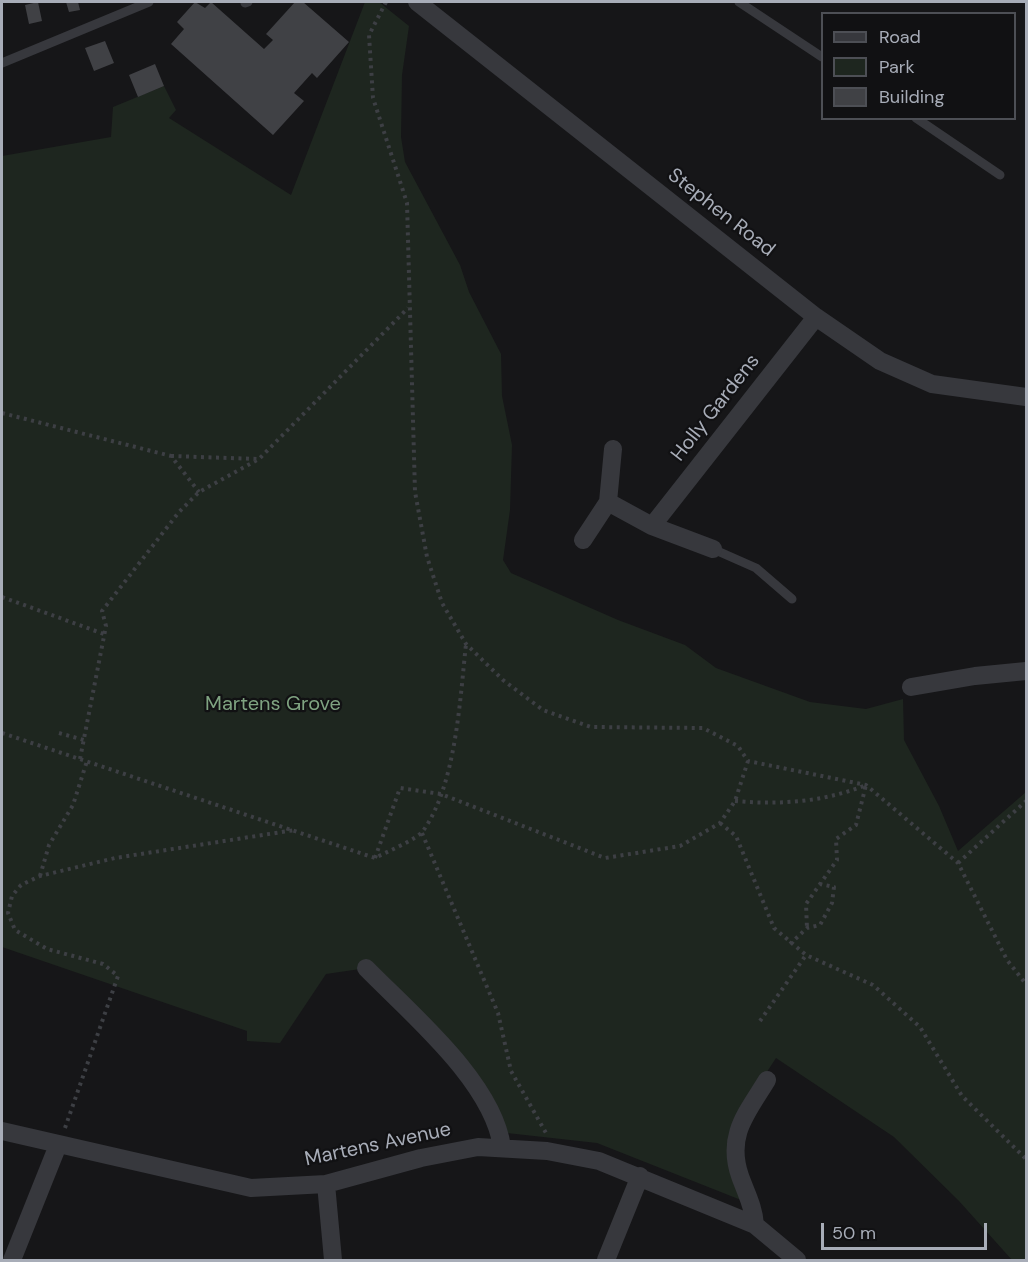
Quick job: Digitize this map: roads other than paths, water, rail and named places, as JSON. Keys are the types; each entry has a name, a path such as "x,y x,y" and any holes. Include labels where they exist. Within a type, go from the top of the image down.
{"street":[{"name":"Stephen Road","path":"417,2 816,317 880,361 932,384 1026,397"},
{"name":"Holly Gardens","path":"652,526 816,317"},
{"path":"583,540 608,502 613,449"},
{"path":"608,502 652,526 712,549"},
{"path":"911,687 975,676 1026,671"},
{"path":"366,968 471,1076 493,1117 502,1147"},
{"path":"755,1225 754,1210 734,1151 738,1128 767,1080"},
{"name":"Martens Avenue","path":"2,1131 251,1188 326,1184 421,1158 478,1147 548,1151 599,1161 755,1225 797,1260"},
{"path":"12,1260 58,1145"},
{"path":"606,1260 640,1176"},
{"path":"326,1184 333,1260"}],"lane":[{"path":"2,63 149,2"},
{"path":"739,2 821,56"},
{"path":"919,120 1000,175"},
{"path":"712,549 756,568 792,599"}],"park label":[{"name":"Martens Grove","path":"273,705"}]}
